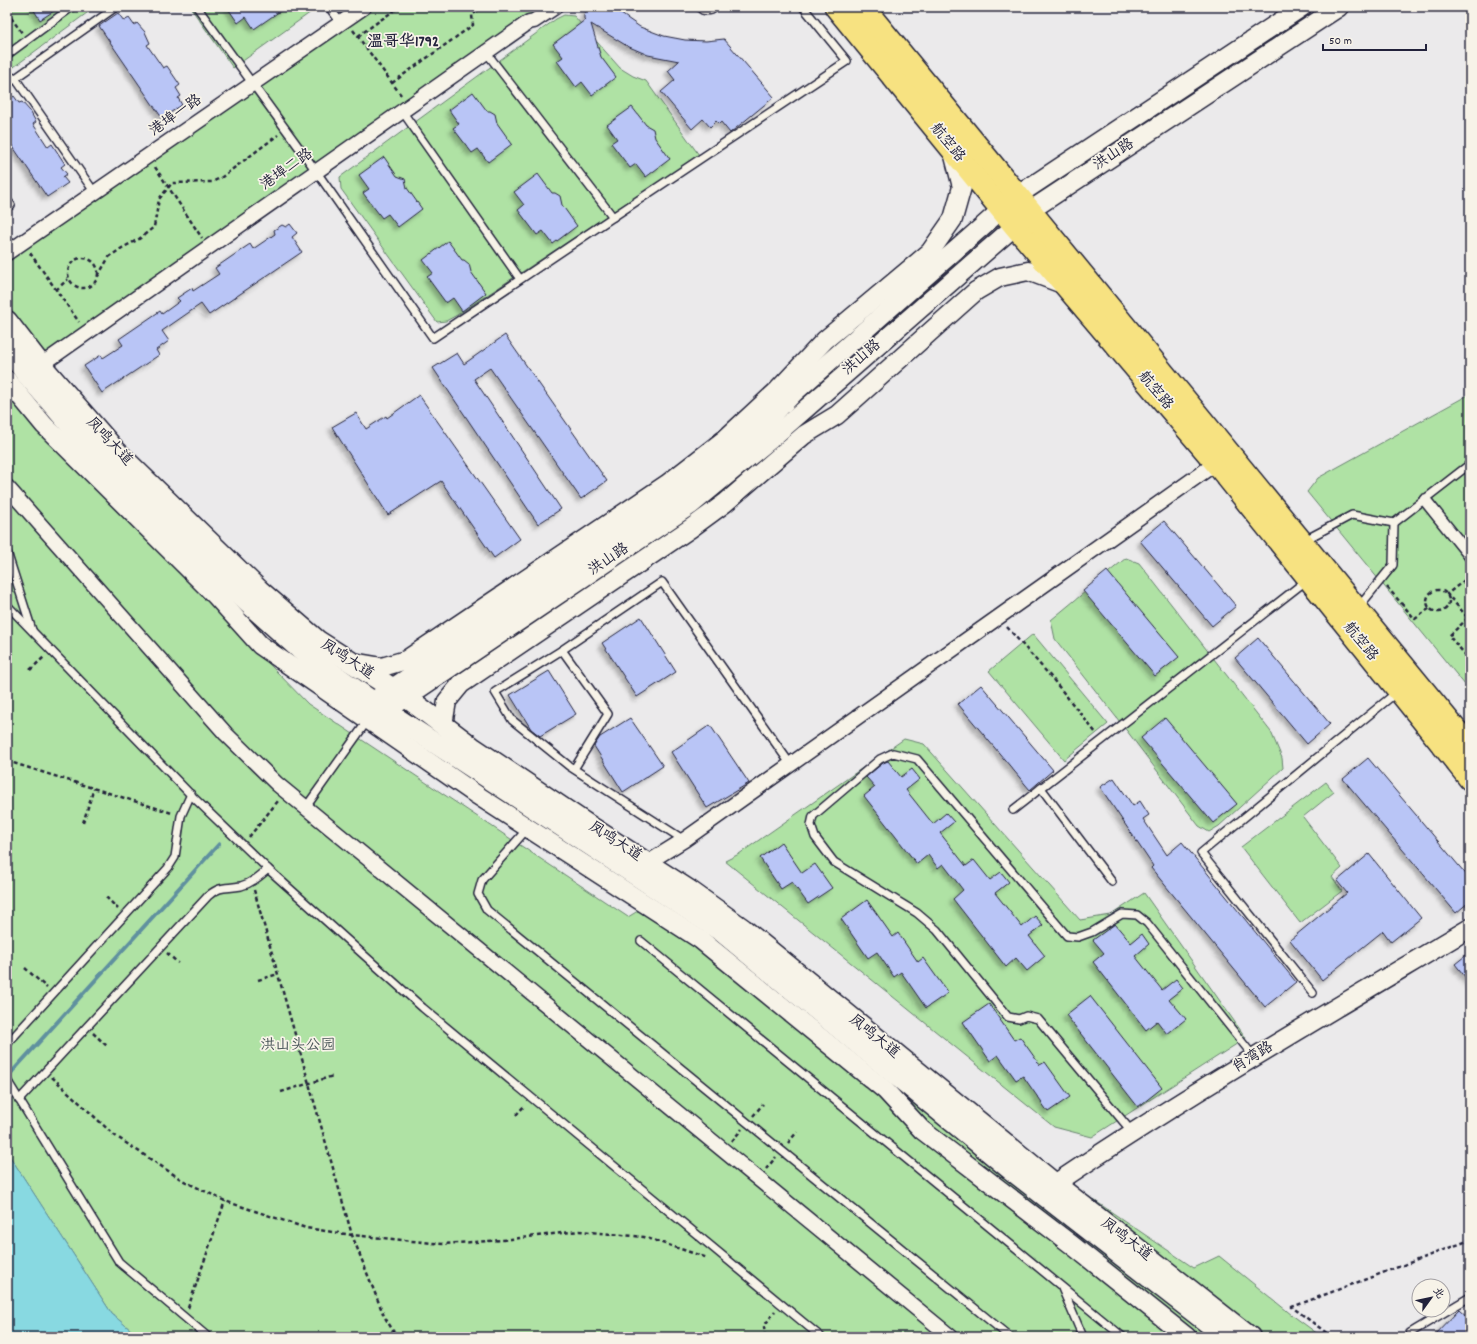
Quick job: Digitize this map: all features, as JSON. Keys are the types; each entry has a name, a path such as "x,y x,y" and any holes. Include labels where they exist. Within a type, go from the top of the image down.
{"main road":[{"name":"航空路","path":"836,7 1015,226 1216,463 1470,779"},
{"name":"航空路","path":"864,7 1470,747"},
{"name":"凤鸣大道","path":"7,321 41,365 116,451 259,590 318,641 398,693 491,759 690,891 743,929 1048,1189 1226,1337"},
{"name":"凤鸣大道","path":"7,348 27,375 102,462 248,603 305,654 376,711 722,932 785,985 1048,1189 1250,1337"}],"street":[{"name":"港埠一路","path":"7,253 364,7"},
{"name":"港埠二路","path":"41,365 529,22 534,21 555,7"},
{"path":"704,7 710,7"},
{"name":"洪山路","path":"398,693 691,505 771,439 1015,226 1024,202 1302,7"},
{"name":"洪山路","path":"376,711 398,693 680,495 759,429 796,392 1001,209 1024,202 1339,7"},
{"path":"350,662 382,667 406,660 667,484 725,439 778,390 825,340 930,252 953,219 962,187 952,149"},
{"path":"443,725 447,701 461,684 691,528 725,503 804,435 837,415 976,291 1000,277 1028,270 1066,285"},
{"path":"7,380 44,425 215,596 260,645 376,711 477,795 701,940 885,1090 922,1130 1072,1245 1168,1333 1188,1337"},
{"path":"647,863 684,840 791,765 1216,463"},
{"path":"7,487 226,734 277,784 951,1337"},
{"path":"1425,500 1470,556"},
{"name":"肖湾路","path":"1048,1189 1133,1133 1254,1057 1470,928"}],"lane":[{"path":"7,55 72,7"},
{"path":"7,84 116,7"},
{"path":"197,7 316,171 434,338 847,61 803,7"},
{"path":"329,7 343,22"},
{"path":"486,52 613,217"},
{"path":"15,78 95,193"},
{"path":"406,108 520,280"},
{"path":"1302,541 1352,515 1394,523 1470,464"},
{"path":"1357,609 1393,565 1394,523"},
{"path":"7,552 33,632"},
{"path":"1013,810 1308,578"},
{"path":"684,840 574,769 512,720 494,692 562,650 662,582 791,765"},
{"path":"7,605 190,794 268,869 424,1008 821,1337"},
{"path":"562,650 608,714 574,769"},
{"path":"1313,993 1201,853 1399,691"},
{"path":"306,807 376,711"},
{"path":"1133,1133 1038,1019 1026,1016 1020,1019 1008,1017 936,930 917,913 834,862 815,837 811,825 813,816 880,759 893,753 917,759 1067,936 1078,937 1092,932 1122,914 1137,915 1147,923 1254,1057"},
{"path":"1041,788 1112,882"},
{"path":"7,1044 168,868 175,857 181,816 190,794"},
{"path":"528,828 482,880 478,894 487,910 1010,1337"},
{"path":"19,1100 208,896 216,890 226,887 241,886 252,882 268,869"},
{"path":"641,941 1123,1337"},
{"path":"7,1080 118,1262 208,1337"},
{"path":"1061,1286 1083,1337"},
{"path":"1409,1337 1410,1333 1470,1297"}],"path":[{"path":"358,36 399,7"},
{"path":"392,83 473,25 472,15 483,7"},
{"path":"7,12 27,40"},
{"path":"343,22 358,36 392,83 406,108"},
{"path":"98,276 97,266 94,262 84,258 79,258 70,264 68,269 68,279 75,287 84,289 93,285 110,257 122,248 139,239 154,227 159,199 172,183 212,182 222,177 278,135"},
{"path":"148,156 208,247"},
{"path":"22,243 86,332"},
{"path":"56,290 68,279"},
{"path":"1447,594 1470,576"},
{"path":"1381,580 1415,619 1430,608"},
{"path":"1447,594 1449,603 1446,609 1440,612 1432,610 1427,601 1432,592 1439,590 1447,594 1469,619 1449,636 1470,660"},
{"path":"999,617 1051,677 1101,741"},
{"path":"30,670 50,651"},
{"path":"7,761 181,816"},
{"path":"83,823 94,788"},
{"path":"256,829 276,804"},
{"path":"252,882 352,1235 384,1316 397,1337"},
{"path":"106,897 125,916"},
{"path":"25,968 53,994"},
{"path":"258,980 278,974"},
{"path":"87,1027 108,1047"},
{"path":"46,1071 114,1136 182,1180 225,1201 306,1228 352,1235 443,1244 503,1240 579,1231 644,1237 736,1267"},
{"path":"281,1092 333,1076"},
{"path":"185,1318 225,1201"},
{"path":"1332,1337 1292,1307 1470,1240"},
{"path":"765,1337 764,1326 781,1304"}],"green space":[{"path":"7,7 95,7 7,72"},
{"path":"190,7 318,7 233,68"},
{"path":"364,7 555,7 41,365 7,321 7,253"},
{"path":"564,15 574,16 620,68 633,76 646,81 699,155 457,315 446,321 437,322 341,189 340,177 556,19"},
{"name":"洪山头公园","path":"7,341 144,535 308,704 628,917 664,895 1082,1192 1194,1268 1219,1256 1292,1315 1322,1337 139,1337 112,1314 7,1152"},
{"path":"1470,394 1470,691 1307,492 1318,478"},
{"path":"1126,558 1139,563 1271,732 1282,758 1283,768 1219,826 1209,832 1199,826 1055,639 1051,620"},
{"path":"1033,634 1108,724 1064,760 989,671"},
{"path":"904,739 924,744 1080,920 1111,915 1144,893 1246,1038 1092,1137 1054,1127 725,861 739,854"},
{"path":"1326,782 1334,792 1303,817 1342,868 1332,877 1342,891 1300,923 1241,847"}],"water":[{"path":"7,1152 112,1314 139,1337 7,1337"}],"building":[{"path":"32,7 60,7 40,20"},
{"path":"227,7 286,7 254,29 246,17 238,23"},
{"path":"587,7 611,7 640,27 664,36 685,40 706,41 724,39 774,97 730,133 721,122 719,124 716,121 710,127 703,119 692,129 661,92 675,80 668,71 679,61 648,55 627,46 591,24 601,57 616,77 592,95 582,82 576,87 557,61 563,57 553,44 585,20 584,15"},
{"path":"118,13 124,21 129,18 134,25 137,23 145,32 150,43 147,45 163,68 167,66 180,85 176,88 181,96 178,98 182,105 162,118 99,26"},
{"path":"473,92 487,111 495,114 497,123 512,144 488,162 478,149 472,153 453,128 459,124 449,110"},
{"path":"14,96 19,103 22,102 30,111 36,122 33,124 48,147 52,144 65,164 61,167 67,174 63,177 68,183 47,197 7,138 7,101"},
{"path":"632,107 646,125 653,129 655,138 670,159 646,177 636,164 630,168 611,143 617,139 607,125"},
{"path":"384,157 397,176 405,179 407,188 422,209 398,227 388,214 382,218 363,193 369,189 359,175"},
{"path":"538,174 552,193 560,196 562,205 577,226 553,244 543,231 537,235 518,210 524,205 514,192"},
{"path":"290,224 297,233 292,237 302,252 209,315 201,304 162,331 169,341 156,350 159,355 102,393 84,366 101,355 103,358 123,345 119,339 160,311 162,314 180,301 177,298 192,288 193,291 219,274 215,268 250,244 253,249 275,234 274,230 282,225 286,227"},
{"path":"448,241 462,260 469,264 471,272 486,293 462,311 453,298 446,303 427,277 433,273 423,260"},
{"path":"505,335 607,481 581,499 490,368 474,379 561,509 538,524 433,368 457,353 464,364"},
{"path":"419,395 520,539 494,558 441,481 388,515 332,427 356,413 366,429 386,416 387,418"},
{"path":"1164,521 1236,606 1212,626 1140,541"},
{"path":"1107,571 1179,657 1155,676 1083,591"},
{"path":"641,617 676,672 637,697 602,643"},
{"path":"1258,638 1330,724 1307,744 1235,658"},
{"path":"549,671 576,714 540,736 531,729 510,695"},
{"path":"981,685 1053,770 1030,790 958,704"},
{"path":"630,718 663,766 623,792 594,746 600,737"},
{"path":"1165,718 1237,804 1213,823 1141,738"},
{"path":"710,725 749,783 707,808 671,752"},
{"path":"1368,758 1470,879 1470,901 1456,913 1343,779"},
{"path":"888,761 901,777 912,769 920,779 906,790 933,824 946,813 954,822 940,833 966,866 974,860 990,880 1001,872 1009,882 995,893 1022,927 1035,916 1043,925 1029,936 1045,956 1027,971 1016,958 1006,967 953,899 963,890 943,864 938,868 928,855 917,864 864,796 875,787 866,777 883,763"},
{"path":"1114,778 1133,806 1140,801 1149,815 1143,819 1167,855 1182,842 1296,982 1265,1007 1151,868 1153,866 1100,787"},
{"path":"781,842 802,873 815,864 832,888 808,904 792,882 781,889 760,858"},
{"path":"1369,854 1421,918 1391,942 1383,931 1322,980 1290,940 1347,893 1337,881"},
{"path":"867,900 893,937 898,933 918,962 923,958 948,993 926,1008 901,972 894,977 877,952 868,958 841,919"},
{"path":"1115,924 1131,943 1142,934 1149,944 1135,956 1162,990 1176,979 1183,988 1169,999 1186,1019 1167,1034 1157,1021 1146,1030 1093,962 1104,953 1093,940"},
{"path":"1470,952 1470,983 1455,964"},
{"path":"1090,996 1162,1088 1138,1107 1066,1015"},
{"path":"989,1004 1014,1040 1020,1037 1040,1065 1045,1062 1070,1097 1048,1112 1023,1076 1016,1080 998,1055 990,1061 963,1022"},
{"path":"1459,1310 1470,1320 1470,1337 1433,1337"}],"waterway":[{"path":"11,1073 219,844"}],"district":[{"name":"温哥华1792","path":"403,42"}]}
